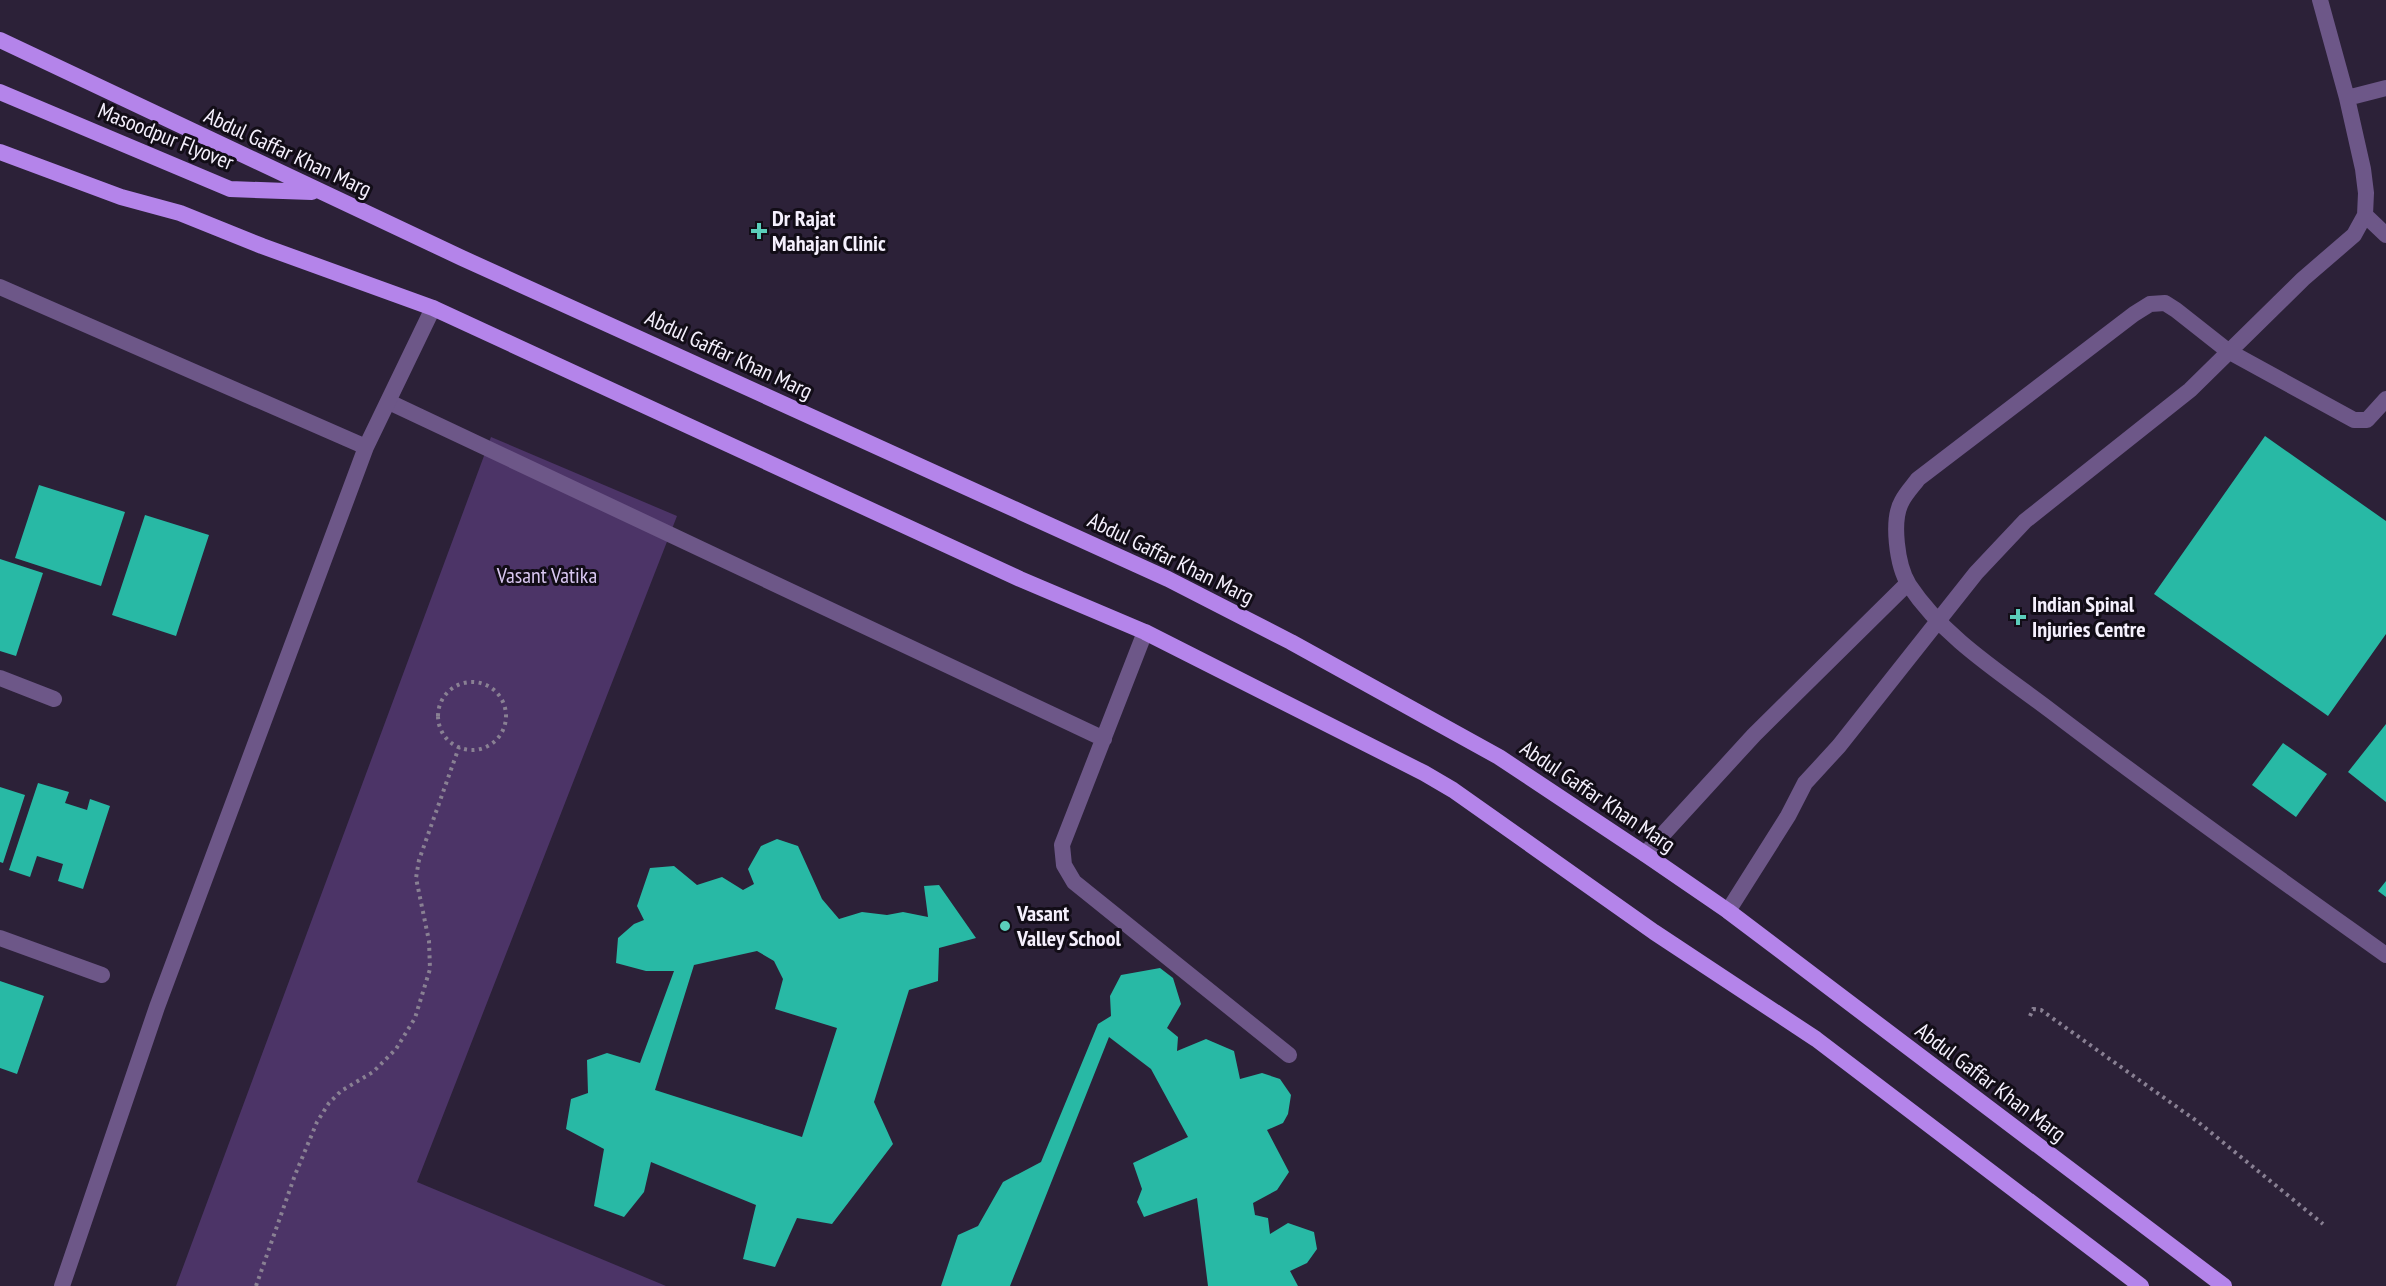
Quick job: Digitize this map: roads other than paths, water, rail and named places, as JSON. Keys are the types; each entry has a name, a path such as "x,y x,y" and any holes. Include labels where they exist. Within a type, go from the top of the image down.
{"main road":[{"name":"Abdul Gaffar Khan Marg","path":"0,40 321,193 1168,579 1292,642 1469,740 1499,757 1646,854 1728,911 2224,1286"},
{"name":"Masoodpur Flyover","path":"0,92 230,189 321,193"},
{"path":"0,152 122,197 180,213 262,246 434,308 1020,579 1145,632 1453,790 1608,900 1816,1039 2141,1286"}],"street":[{"path":"1728,911 1788,816 1805,783 1844,738 1976,573 2025,521 2190,390 2303,279 2354,235 2365,214 2366,193 2363,169 2320,0"},
{"path":"2347,99 2386,88"},
{"path":"2365,214 2386,235"},
{"path":"0,287 366,447"},
{"path":"2386,399 2367,420 2354,420 2228,351 2165,303 2150,304 1918,479 1901,502 1896,531 1900,561 1908,583 1937,620 1979,657 2125,768 2386,955"},
{"path":"62,1286 157,1007 366,447 434,308"},
{"path":"389,402 1104,739"},
{"path":"1646,854 1754,735 1908,583"},
{"path":"1145,632 1062,844 1064,865 1074,882 1289,1054"},
{"path":"0,678 54,699"},
{"path":"0,938 102,975"}],"place":[{"name":"Dr Rajat Mahajan Clinic","path":"759,231"},
{"name":"Indian Spinal Injuries Centre","path":"2018,617"},
{"name":"Vasant Valley School","path":"1005,926"}],"park label":[{"name":"Vasant Vatika","path":"547,575"}]}
